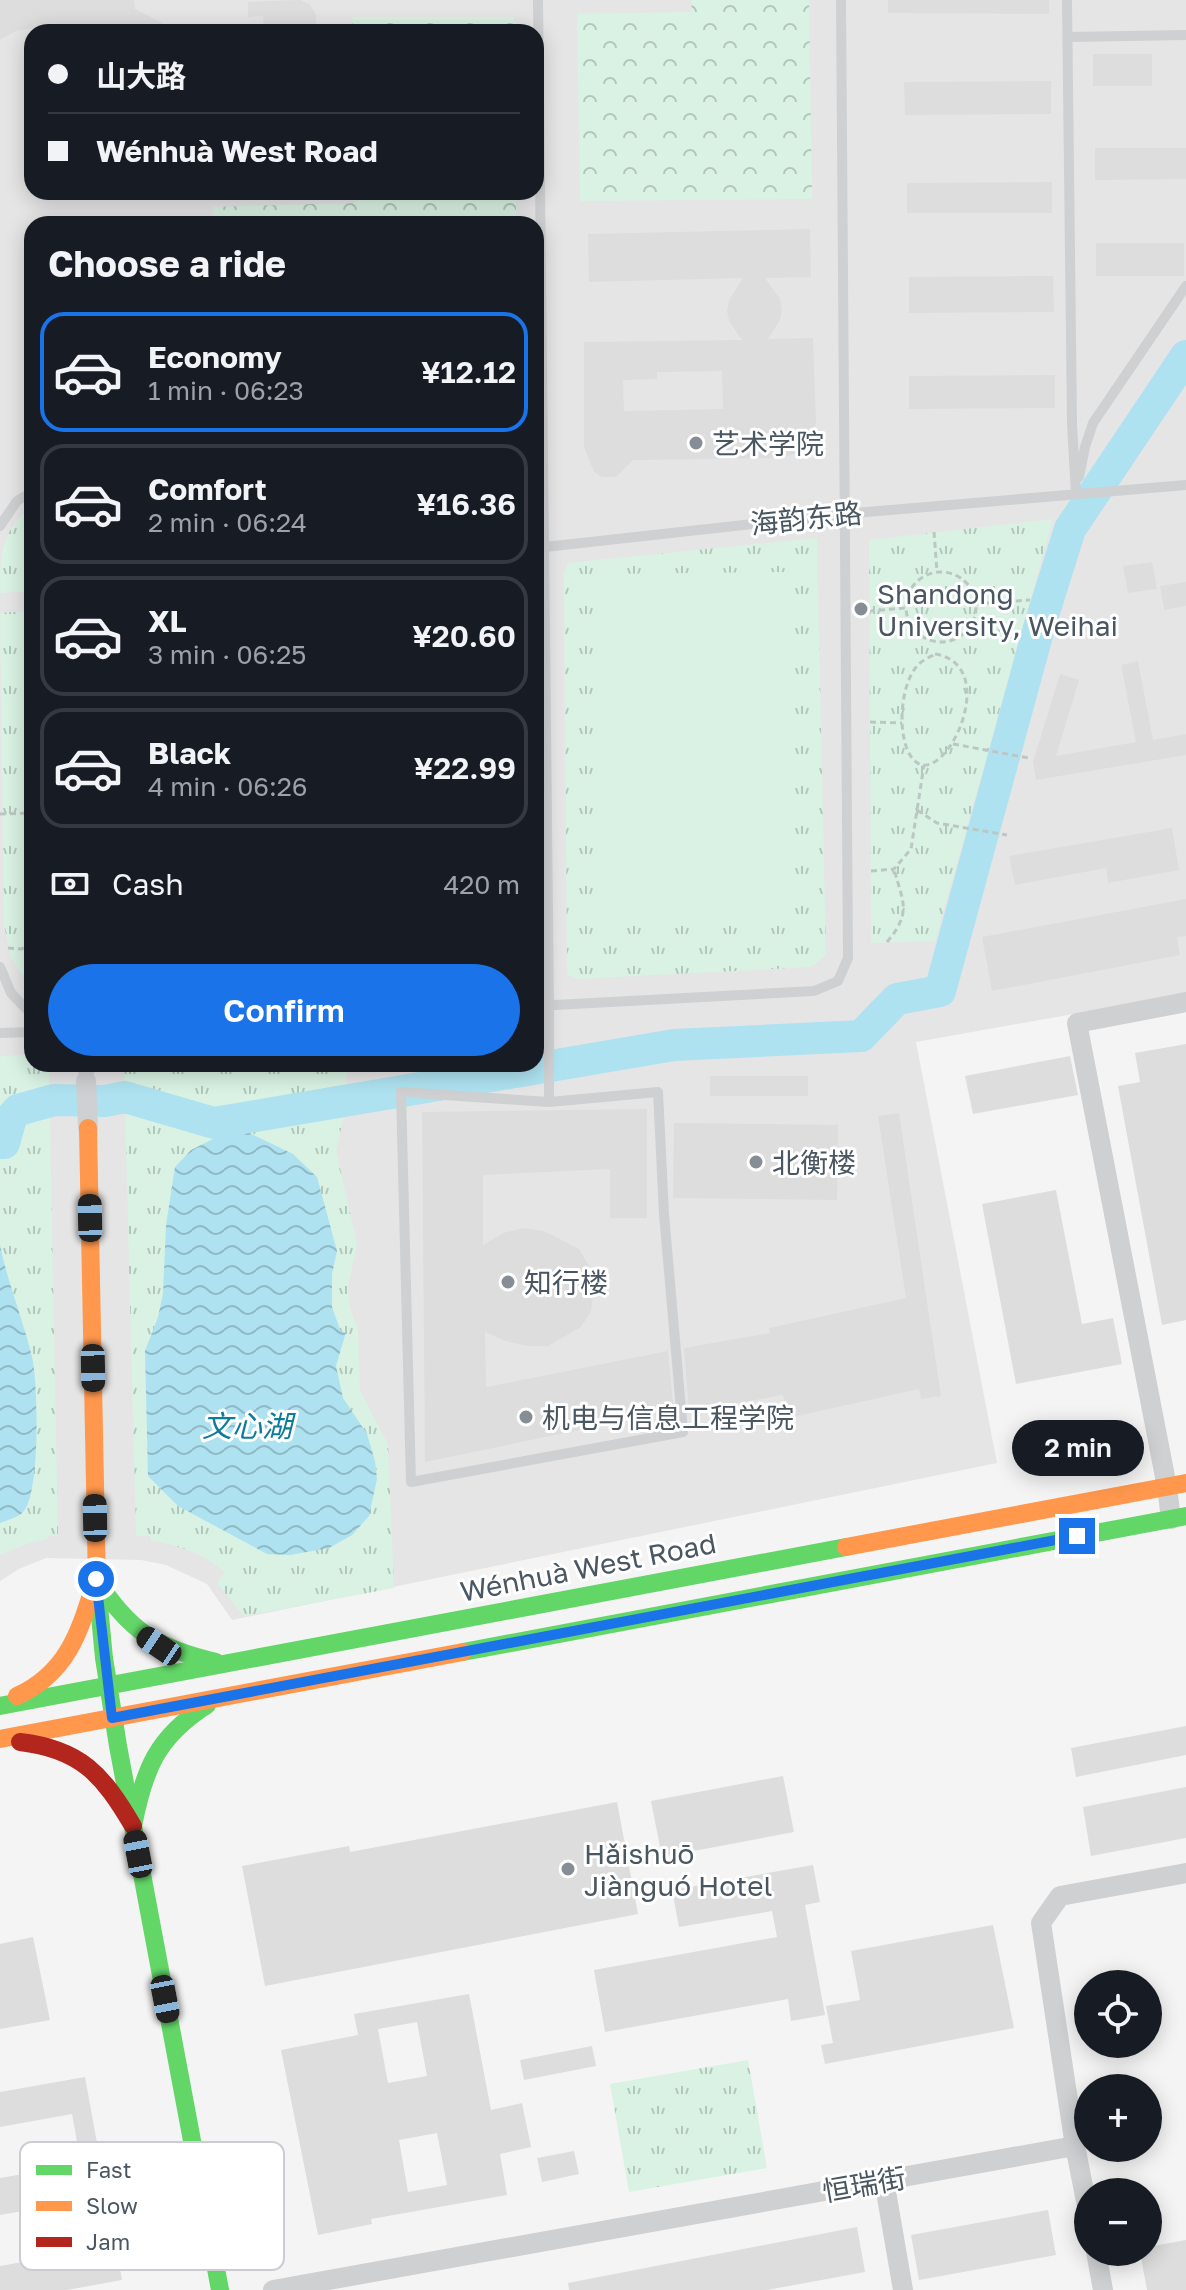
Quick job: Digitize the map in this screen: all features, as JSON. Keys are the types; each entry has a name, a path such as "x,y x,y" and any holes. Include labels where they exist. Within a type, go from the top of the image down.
{"main road":[{"path":"88,1128 96,1579 112,1718 192,2142"},
{"name":"Wénhuà West Road","path":"0,1704 1176,1485"},
{"path":"0,1741 1178,1517"},
{"path":"96,1579 131,1627 159,1646 183,1655 227,1664"},
{"path":"0,1704 50,1678 64,1661 96,1579"},
{"path":"133,1826 138,1796 152,1755 172,1729 207,1705 239,1694"},
{"path":"0,1741 44,1745 67,1751 84,1761 106,1783 133,1826"},
{"path":"216,2270 220,2290"}],"street":[{"path":"1178,1517 1176,1485 1077,1023 1186,1002"},
{"path":"87,1072 88,1128"},
{"path":"1074,2139 1041,1923 1060,1896 1186,1873"},
{"name":"恒瑞街","path":"273,2290 1074,2146"},
{"path":"884,2180 903,2290"},
{"path":"1099,2266 1103,2290"}],"lane":[{"path":"538,0 538,24"},
{"path":"544,1004 814,991 838,981 848,958 841,0"},
{"path":"1067,0 1072,424 1076,494"},
{"path":"1068,37 1186,35"},
{"path":"1076,494 1093,423 1186,286"},
{"name":"海韵东路","path":"544,548 843,514 1186,485"},
{"path":"0,526 17,501 24,497"},
{"path":"544,750 549,1102"},
{"path":"0,967 11,993 24,1006"},
{"path":"0,1033 24,1032"},
{"path":"401,1092 549,1102 658,1092 664,1214 683,1432 411,1482 401,1092"}],"path":[{"path":"934,532 937,572"},
{"path":"937,572 948,573 967,584 976,604 971,625 964,633 944,642 921,635 912,627 907,608 909,592 916,583 937,572"},
{"path":"976,604 1030,600"},
{"path":"869,611 907,608"},
{"path":"935,654 948,656 957,662 966,693 964,722 953,744 938,760 924,765 917,763 910,754 903,723 901,710 907,685 917,665 935,654"},
{"path":"870,722 903,723"},
{"path":"953,744 1029,758"},
{"path":"871,871 894,869 911,849 924,765"},
{"path":"917,810 937,823 1007,835"},
{"path":"0,814 24,813"},
{"path":"887,942 899,927 903,911 903,891 894,869"},
{"path":"8,948 24,948"}],"shaded area":[{"name":"Shandong University, Weihai","path":"0,0 1186,0 1186,994 916,1042 997,1463 232,1620 207,1584 166,1565 141,1560 46,1558 0,1581"}],"green space":[{"path":"692,0 809,0 812,199 580,201 577,14 691,12"},
{"path":"352,17 514,17 514,24 352,24"},
{"path":"354,200 516,200 516,216 213,216 213,207 354,203"},
{"path":"24,513 24,592 0,593 4,545"},
{"path":"1053,519 935,941 871,943 869,540"},
{"path":"817,538 826,955 811,967 576,979 567,974 564,574 568,563"},
{"path":"790,572 795,917 601,920 596,574"},
{"path":"24,612 24,977 11,958 4,925 0,613"},
{"path":"24,1055 24,1072 49,1072 58,1535 0,1555 0,1056"},
{"name":"文心湖","path":"124,1072 347,1072 345,1112 336,1150 357,1244 348,1286 350,1308 358,1330 360,1391 388,1444 394,1588 244,1616 217,1583 225,1572 216,1565 190,1551 151,1541 150,1536 136,1536"},
{"path":"748,2060 767,2168 629,2192 610,2084"}],"water":[{"name":"文心湖","path":"227,1132 247,1132 293,1154 317,1177 337,1251 332,1274 332,1307 341,1332 346,1332 336,1366 343,1398 367,1434 377,1479 369,1516 352,1535 329,1548 290,1555 267,1554 178,1506 148,1476 145,1351 163,1294 166,1225 175,1167 191,1150"},
{"path":"0,1245 32,1357 36,1413 35,1463 28,1503 20,1515 0,1523"}],"building":[{"path":"0,0 134,0 135,9 164,24 24,24 24,30 0,40"},
{"path":"300,0 309,4 316,14 316,24 264,24 263,16 248,17 248,2"},
{"path":"888,0 1049,0 1049,14 888,13"},
{"path":"1093,54 1152,54 1152,86 1093,86"},
{"path":"1051,81 1051,114 905,115 904,82"},
{"path":"1095,148 1186,148 1186,179 1095,180"},
{"path":"1052,182 1052,213 907,213 907,183"},
{"path":"810,229 811,277 765,278 780,299 782,310 780,320 768,339 813,338 816,422 808,446 779,458 633,460 616,477 602,477 594,472 584,447 584,342 742,340 729,321 727,311 729,300 743,278 589,282 588,234","holes":["722,371 723,409 624,411 623,380 657,379 657,372"]},
{"path":"1096,243 1184,243 1184,276 1096,276"},
{"path":"1053,276 1054,312 909,313 909,277"},
{"path":"1055,375 1055,408 909,409 909,376"},
{"path":"1152,562 1157,589 1128,593 1123,566"},
{"path":"1186,582 1186,606 1164,610 1160,586"},
{"path":"1138,661 1153,740 1186,734 1186,755 1036,780 1033,762 1060,674 1079,680 1056,756 1136,742 1121,665"},
{"path":"1172,828 1179,870 1108,883 1106,868 1015,885 1009,856"},
{"path":"1186,899 1186,936 1177,937 1180,955 992,991 982,937"},
{"path":"1186,1044 1186,1320 1162,1325 1118,1086 1140,1082 1135,1053"},
{"path":"1070,1056 1078,1095 973,1114 965,1076"},
{"path":"710,1076 808,1076 808,1096 710,1096"},
{"name":"知行楼","path":"647,1109 647,1218 610,1218 610,1169 483,1175 483,1245 503,1233 523,1228 544,1231 579,1249 591,1269 593,1295 591,1311 581,1327 548,1346 505,1341 485,1332 486,1387 668,1351 674,1415 671,1411 425,1462 422,1112"},
{"path":"899,1113 941,1396 921,1399 919,1389 788,1418 783,1395 689,1412 684,1348 770,1333 769,1328 906,1298 878,1116"},
{"name":"北衡楼","path":"674,1123 838,1125 837,1200 673,1198"},
{"path":"1056,1190 1082,1324 1113,1318 1122,1364 1016,1384 982,1204"},
{"path":"1186,1726 1186,1755 1076,1777 1071,1748"},
{"path":"783,1776 794,1832 662,1857 651,1801"},
{"path":"1186,1787 1186,1838 1091,1856 1083,1807"},
{"path":"617,1802 638,1914 265,1986 242,1866 349,1846 350,1852"},
{"path":"813,1865 820,1902 805,1905 825,2015 791,2021 788,1999 605,2032 594,1970 777,1937 772,1911 679,1927 672,1890"},
{"path":"993,1925 1014,2028 825,2064 821,2045 833,2043 826,2006 860,2000 851,1951"},
{"path":"33,1937 50,2020 0,2029 0,1944"},
{"path":"469,1994 491,2110 522,2103 531,2147 500,2154 507,2195 371,2219 372,2224 318,2235 281,2050 358,2035 354,2014","holes":["417,2022 427,2076 388,2083 378,2029","437,2133 447,2185 408,2192 399,2140"]},
{"path":"592,2046 596,2066 524,2080 520,2060"},
{"path":"85,2077 97,2142 77,2142 72,2114 0,2127 0,2092"},
{"path":"574,2151 579,2174 542,2182 537,2158"},
{"path":"20,2175 20,2212 0,2215 0,2178"},
{"path":"1048,2210 1056,2255 919,2280 911,2235"},
{"path":"857,2227 865,2272 767,2290 569,2290 568,2283"},
{"path":"1186,2240 1186,2290 1147,2290 1143,2266 1162,2266 1162,2244"},
{"path":"20,2262 20,2270 120,2270 122,2280 67,2290 0,2290 0,2266"}],"waterway":[{"path":"544,1067 674,1045 861,1036 897,999 940,991 1039,628 1070,529 1186,356"},
{"path":"0,1143 4,1143 11,1118 18,1110 54,1100 105,1101 125,1097 214,1123 515,1072"}],"traffic: fast":[{"path":"463,1652 1186,1516"},
{"path":"0,1706 846,1547"},
{"path":"96,1579 120,1612 146,1635 195,1657 216,1662"},
{"path":"97,1585 104,1658 118,1746 192,2142"},
{"path":"133,1826 142,1788 155,1756 176,1729 207,1705"},
{"path":"216,2270 220,2290"}],"traffic: slow":[{"path":"88,1128 97,1585"},
{"path":"846,1547 1186,1483"},
{"path":"17,1696 35,1686 61,1662 78,1632 96,1579"},
{"path":"0,1739 463,1652"}],"traffic: jam":[{"path":"20,1742 75,1758 100,1779 133,1826"}],"place":[{"name":"艺术学院","path":"696,443"},
{"name":"Shandong University, Weihai","path":"861,609"},
{"name":"北衡楼","path":"756,1162"},
{"name":"知行楼","path":"508,1282"},
{"name":"机电与信息工程学院","path":"526,1417"},
{"name":"Hǎishuō Jiànguó Hotel","path":"568,1869"}],"route":[{"path":"96,1579 112,1718 1077,1536"}]}
